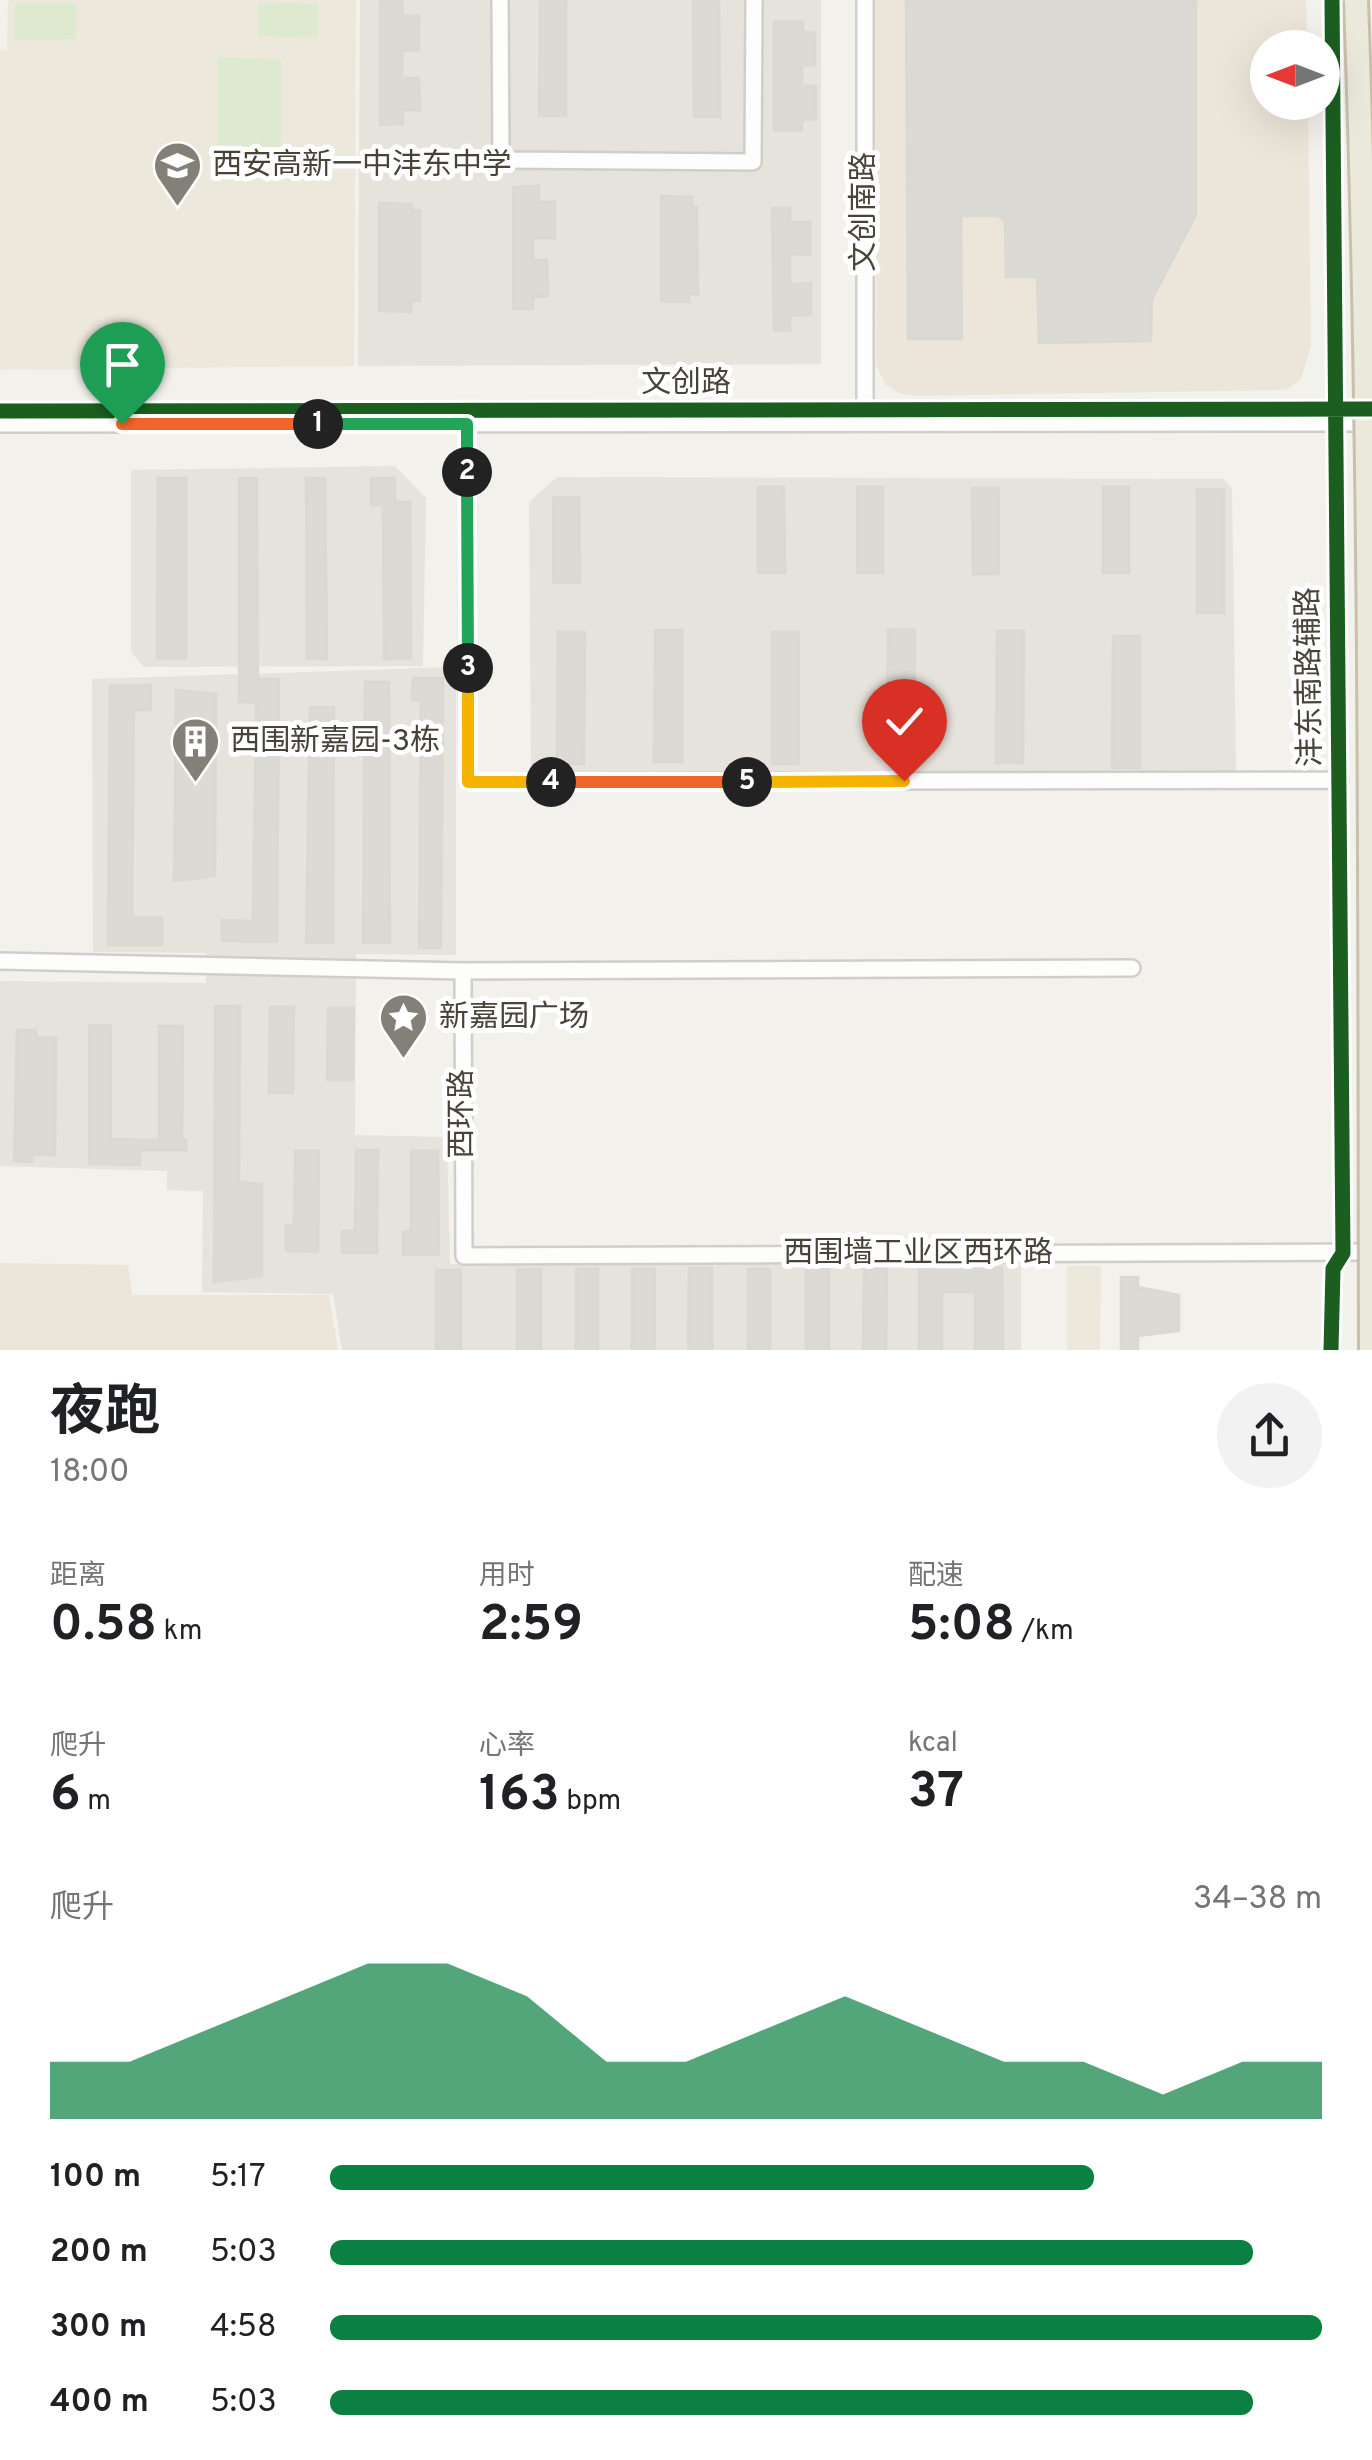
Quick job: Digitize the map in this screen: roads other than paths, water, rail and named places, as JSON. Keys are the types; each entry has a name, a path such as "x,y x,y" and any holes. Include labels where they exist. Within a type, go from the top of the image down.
{"highway":[{"path":"1356,0 1365,198 1371,571 1371,1350"}],"street":[{"path":"500,0 501,160 714,162 753,162 754,0"},
{"name":"文创南路","path":"865,0 865,417"},
{"name":"沣东南路辅路","path":"1332,0 1343,1253 1333,1269 1332,1350"},
{"name":"文创路","path":"0,424 467,418 1337,416 1372,408"},
{"name":"文创路","path":"0,411 467,418"},
{"name":"文创路","path":"1337,416 1372,424"},
{"path":"467,418 468,782 1340,780"},
{"path":"0,961 462,971 1132,968"},
{"name":"西环路","path":"462,971 464,1256"},
{"name":"西围墙工业区西环路","path":"464,1256 1372,1252"}],"place":[{"name":"西安高新一中沣东中学","path":"177,208"},
{"name":"西围新嘉园-3栋","path":"195,784"},
{"name":"新嘉园广场","path":"404,1060"}]}
